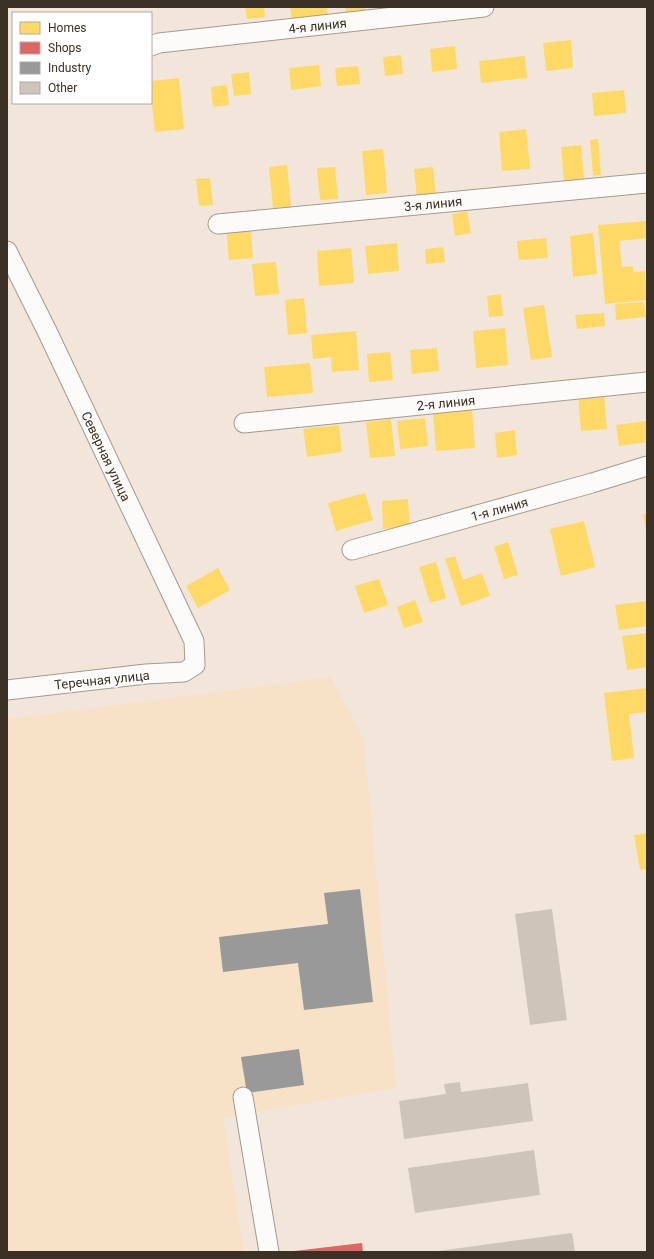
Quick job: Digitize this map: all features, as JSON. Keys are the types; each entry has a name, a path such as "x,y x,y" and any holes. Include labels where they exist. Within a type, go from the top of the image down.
{"street":[{"name":"4-я линия","path":"152,46 159,43 484,7"},
{"name":"3-я линия","path":"218,224 647,183"},
{"name":"Северная улица","path":"7,251 46,329 194,641 195,665"},
{"name":"2-я линия","path":"244,423 647,382"},
{"name":"1-я линия","path":"352,550 592,483 647,466"},
{"name":"Теречная улица","path":"7,690 146,674 184,672 195,665"},
{"path":"243,1097 269,1252"}],"shaded area":[{"path":"331,677 364,740 396,1088 223,1118 244,1252 7,1252 7,719"}],"building: Homes":[{"path":"245,7 264,7 265,17 247,19"},
{"path":"290,7 327,7 328,17 292,21"},
{"path":"345,7 365,7 366,12 346,14"},
{"path":"571,40 573,68 546,71 543,43"},
{"path":"455,46 457,69 432,72 430,49"},
{"path":"401,55 403,74 385,76 383,57"},
{"path":"525,56 527,78 481,83 479,61"},
{"path":"319,65 321,86 291,90 289,68"},
{"path":"358,66 360,84 337,86 335,68"},
{"path":"249,72 251,94 234,96 231,74"},
{"path":"179,78 184,129 155,132 152,104 152,81"},
{"path":"227,85 229,105 213,107 211,87"},
{"path":"624,90 626,113 594,116 592,93"},
{"path":"526,129 530,169 502,171 499,132"},
{"path":"598,139 601,175 593,176 590,140"},
{"path":"581,145 584,179 564,181 561,147"},
{"path":"383,149 387,193 366,195 362,151"},
{"path":"287,165 291,207 273,208 269,167"},
{"path":"335,167 338,199 320,200 317,168"},
{"path":"433,167 436,196 417,198 414,169"},
{"path":"210,178 213,205 199,206 196,179"},
{"path":"467,211 471,233 455,236 452,214"},
{"path":"647,221 647,238 619,241 622,267 633,266 633,272 645,271 647,300 605,304 598,225"},
{"path":"250,225 253,258 229,260 226,227"},
{"path":"593,233 597,274 573,277 570,236"},
{"path":"546,238 548,258 519,260 517,241"},
{"path":"397,243 399,271 368,274 365,246"},
{"path":"443,247 445,262 426,264 425,249"},
{"path":"351,248 354,283 319,286 317,251"},
{"path":"276,262 279,294 255,296 252,264"},
{"path":"501,294 503,316 489,317 487,296"},
{"path":"304,298 307,333 288,335 285,300"},
{"path":"644,302 646,317 616,320 615,304"},
{"path":"544,305 552,357 531,360 523,308"},
{"path":"604,313 605,326 577,329 575,315"},
{"path":"505,328 508,365 476,368 473,331"},
{"path":"356,331 359,370 332,372 331,357 313,359 311,335"},
{"path":"437,348 439,371 412,374 410,350"},
{"path":"390,352 393,380 369,382 367,354"},
{"path":"310,363 313,393 267,397 264,367"},
{"path":"604,394 607,429 581,431 578,396"},
{"path":"472,409 475,448 436,451 433,413"},
{"path":"425,418 428,446 400,449 397,421"},
{"path":"391,419 395,456 370,458 366,422"},
{"path":"647,421 647,442 619,446 616,425"},
{"path":"339,425 342,452 307,457 303,429"},
{"path":"515,430 517,455 497,458 495,433"},
{"path":"365,493 373,520 336,531 328,503"},
{"path":"408,499 410,527 383,529 382,501"},
{"path":"643,514 647,514 647,531 646,531"},
{"path":"584,521 595,567 561,576 550,529"},
{"path":"508,542 518,575 504,579 494,547"},
{"path":"455,556 463,580 482,573 490,596 461,606 445,559"},
{"path":"436,562 446,598 430,603 419,567"},
{"path":"218,568 230,590 198,608 186,586"},
{"path":"379,579 388,605 364,613 355,586"},
{"path":"415,600 423,622 404,628 397,607"},
{"path":"647,601 647,626 619,630 615,605"},
{"path":"647,633 647,667 627,670 622,636"},
{"path":"647,688 647,712 629,714 634,758 612,761 604,693"},
{"path":"647,833 647,869 640,870 634,835"}],"building: Shops":[{"path":"362,1243 363,1252 294,1252 294,1251"}],"building: Industry":[{"path":"360,889 373,1002 304,1010 298,963 223,972 219,937 328,924 324,893"},
{"path":"299,1049 304,1085 247,1093 241,1057"}],"building: Other":[{"path":"552,909 567,1020 530,1025 515,914"},
{"path":"460,1082 461,1092 528,1083 533,1121 404,1139 399,1101 446,1094 444,1084"},
{"path":"534,1150 540,1195 415,1213 408,1168"},
{"path":"572,1233 575,1252 438,1252 438,1251"}]}
